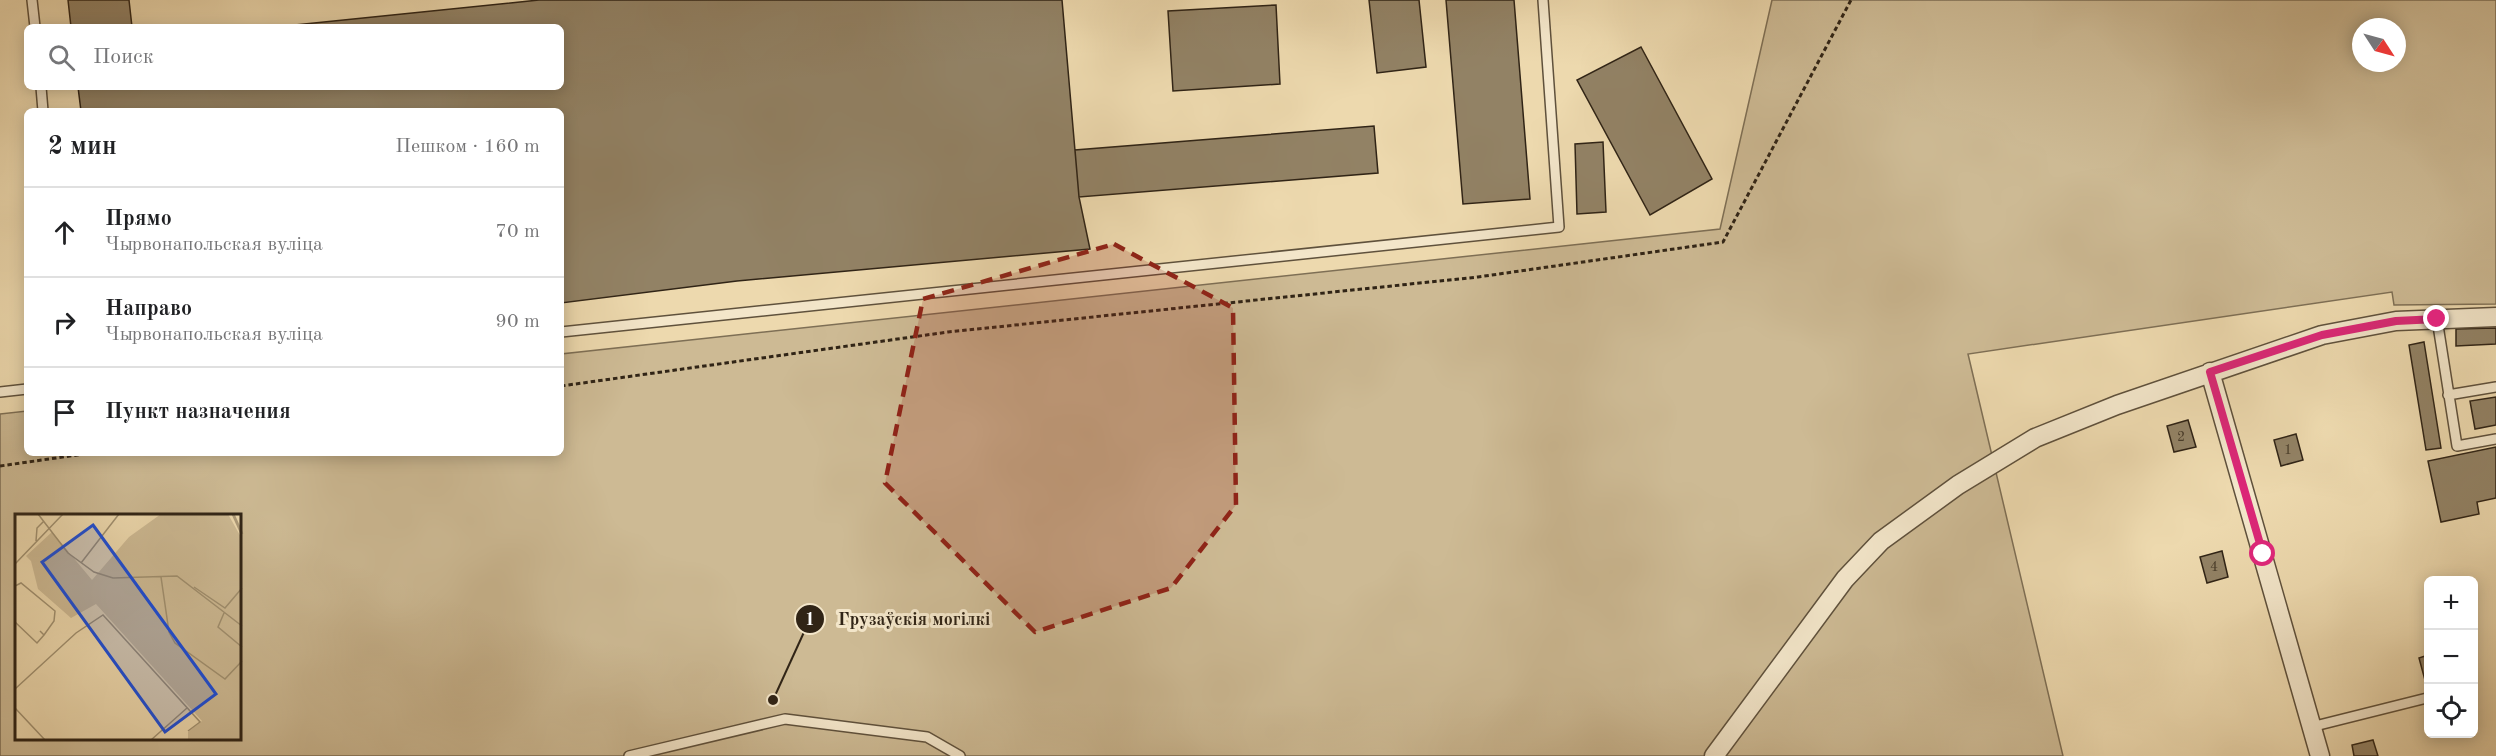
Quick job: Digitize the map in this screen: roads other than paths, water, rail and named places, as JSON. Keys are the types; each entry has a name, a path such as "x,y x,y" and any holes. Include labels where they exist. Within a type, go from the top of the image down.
{"street":[{"path":"1714,756 1845,579 1881,541 1958,485 2035,438 2073,421 2322,335 2396,321 2496,317"},
{"path":"2210,372 2320,756"}],"lane":[{"path":"32,0 35,24"},
{"path":"564,332 1559,227 1544,0"},
{"path":"41,90 44,108"},
{"path":"2437,319 2457,446 2496,439"},
{"path":"2448,395 2496,387"},
{"path":"0,392 24,389"},
{"path":"2311,727 2424,699"},
{"path":"629,756 785,718 927,737 960,756"}],"place":[{"name":"Грузаўскія могілкі","path":"773,700"}]}
